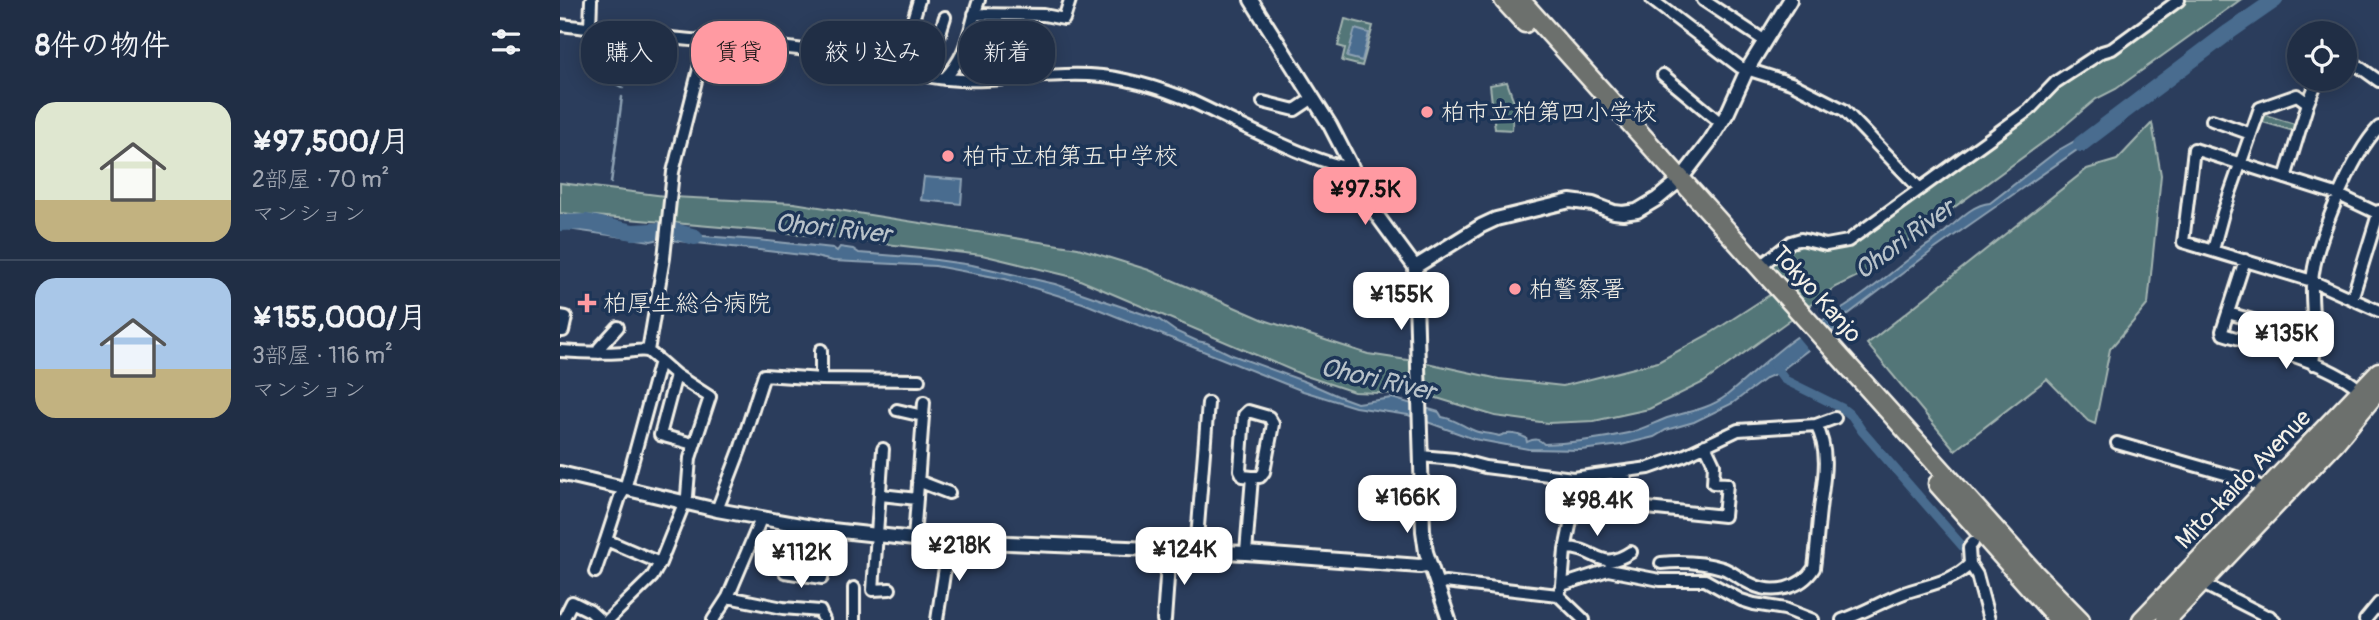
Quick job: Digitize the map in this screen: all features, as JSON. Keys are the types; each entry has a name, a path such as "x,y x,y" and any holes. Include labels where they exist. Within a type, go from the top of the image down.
{"highway":[{"name":"Tokyo Kanjo","path":"1504,0 1759,267 1795,316"},
{"name":"Tokyo Kanjo","path":"1520,0 1676,183 1795,316 2080,620"},
{"name":"Tokyo Kanjo","path":"1831,354 2059,620"},
{"name":"Mito-kaido Avenue","path":"2154,620 2379,372"},
{"name":"Mito-kaido Avenue","path":"2142,620 2379,387"},
{"path":"2166,620 2327,450 2379,387"},
{"path":"2130,620 2326,416 2361,391"}],"street":[{"path":"590,21 592,0"},
{"path":"913,21 919,0"},
{"path":"945,78 958,64 965,49 979,0"},
{"path":"974,13 1044,15 1064,19 1070,0"},
{"path":"1251,0 1330,125 1376,214 1415,267 1423,531 1430,564 1449,620"},
{"path":"1652,0 1730,62 1791,83 1844,110 1919,188"},
{"path":"1703,0 1765,41"},
{"path":"1415,267 1496,219 1570,201 1593,204 1614,212 1637,211 1676,183 1721,123 1747,70 1790,0"},
{"path":"1759,267 1791,242 1801,239 1826,246 1848,241 2029,110 2056,82 2102,52 2112,49 2179,0"},
{"path":"944,21 945,17"},
{"path":"560,25 581,27"},
{"path":"2357,65 2379,80"},
{"path":"945,79 979,80 1084,74 1126,80 1180,97 1325,161 1343,167 1352,166"},
{"path":"1663,75 1721,123"},
{"path":"648,351 664,258 673,173 695,84"},
{"path":"2285,178 2313,91"},
{"path":"2213,250 2223,213 2260,108 2297,95 2308,103"},
{"path":"1263,102 1295,110 1313,98"},
{"path":"2212,120 2251,134"},
{"path":"2313,364 2312,281 2317,258 2339,195 2354,162 2379,127"},
{"path":"2352,299 2379,213 2339,195 2194,149 2183,242 2312,281 2352,299 2379,311"},
{"path":"2245,260 2223,334 2313,364 2353,384 2361,391"},
{"path":"2228,313 2256,321"},
{"path":"560,316 566,317 563,331 560,331"},
{"path":"599,353 599,348 618,327"},
{"path":"821,350 821,379"},
{"path":"560,353 648,351 676,376 710,397 690,458 687,496 660,563 652,577 608,620"},
{"path":"595,572 625,489 660,361"},
{"path":"717,510 764,375 821,379 919,380"},
{"path":"676,376 660,435 694,444"},
{"path":"914,539 924,402"},
{"path":"1196,551 1208,403"},
{"path":"897,410 923,416"},
{"path":"1248,411 1269,417 1273,424 1264,472 1260,477 1252,477 1243,476 1240,470 1244,415 1248,411"},
{"path":"1420,457 1455,459 1485,467 1573,478 1649,468 1738,430 1816,425 1835,418"},
{"path":"1661,563 1702,563 1726,569 1754,586 1762,587 1787,589 1807,580 1814,568 1824,485 1825,453 1816,425"},
{"path":"2117,443 2257,485"},
{"path":"1621,473 1628,506 1724,516 1727,484 1713,483 1714,464 1705,445"},
{"path":"883,449 873,590 890,589"},
{"path":"560,473 684,503 793,525 914,539 1246,553 1420,566 1430,564"},
{"path":"1614,508 1621,473"},
{"path":"1246,553 1252,477"},
{"path":"1573,478 1573,510 1560,590 1584,620"},
{"path":"918,481 949,493"},
{"path":"881,495 917,499"},
{"path":"713,620 728,597 761,519"},
{"path":"793,525 785,572 822,578 830,530"},
{"path":"606,540 660,563"},
{"path":"937,620 949,541"},
{"path":"1973,543 1969,548 1970,564 1977,575 1989,620"},
{"path":"1566,548 1587,551 1606,561 1619,560 1631,552"},
{"path":"1164,620 1169,550"},
{"path":"1842,620 1908,592 1935,584 1970,564"},
{"path":"1437,584 1445,582 1560,590 1608,570 1660,580 1705,580 1741,600 1785,610 1813,620"},
{"path":"2202,583 2270,619"},
{"path":"854,588 854,620"},
{"path":"728,597 783,608 820,611 824,620"},
{"path":"563,620 572,602 590,611 600,620"},
{"path":"2365,620 2379,603"}],"green space":[{"path":"2184,0 2240,0 2116,89 2096,99 2056,133 1864,273 1835,287 1704,382 1649,409 1594,421 1548,423 1495,416 1427,395 1354,392 1303,375 1073,277 982,255 790,233 560,213 560,183 673,197 794,203 1078,248 1149,270 1264,320 1368,354 1427,363 1499,379 1563,386 1658,362 1711,333 1785,285 1767,264 1784,251 1803,244 1831,248 2055,86"},
{"path":"1345,19 1373,26 1362,66 1342,61 1345,48 1338,46"},
{"path":"1507,82 1514,102 1512,130 1495,129 1490,85"},
{"path":"2259,113 2301,126 2300,133 2256,120"},
{"path":"2152,123 2161,175 2148,304 2110,349 2095,424 2088,421 2047,379 1955,450 1867,344 2087,169 2117,160"}],"water":[{"path":"1355,29 1369,33 1362,61 1347,57"},
{"path":"2096,129 2100,134 1932,251 1842,319 1838,327 1778,373 1766,378 1733,403 1654,437 1581,450 1528,449 1474,439 1408,415 1355,407 1303,391 1083,303 1005,279 935,266 833,261 811,256 671,240 669,231 833,248 837,251 840,247 859,253 922,258 972,265 1055,284 1158,319 1197,341 1357,403 1392,398 1439,412 1442,417 1478,432 1499,436 1520,435 1526,438 1527,442 1536,440 1544,444 1628,433 1719,400 1791,341 1866,293 1965,214 1990,203 2057,151"},
{"path":"924,177 963,180 961,204 921,200"},
{"path":"560,219 657,232 656,240 560,228"}],"pier":[{"path":"1818,318 1833,335 1810,352 1795,334"}],"waterway":[{"name":"Ohori River","path":"2081,144 2275,0"},
{"path":"617,84 623,88"},
{"path":"611,183 622,97"},
{"name":"Ohori River","path":"560,223 587,222 633,232 671,230 695,237"},
{"path":"1774,365 1785,380 1842,408 1852,416 1964,548"}],"place":[{"name":"柏市立柏第四小学校","path":"1427,112"},
{"name":"柏市立柏第五中学校","path":"948,156"},
{"name":"柏警察署","path":"1515,289"},
{"name":"柏厚生総合病院","path":"587,303"}]}
